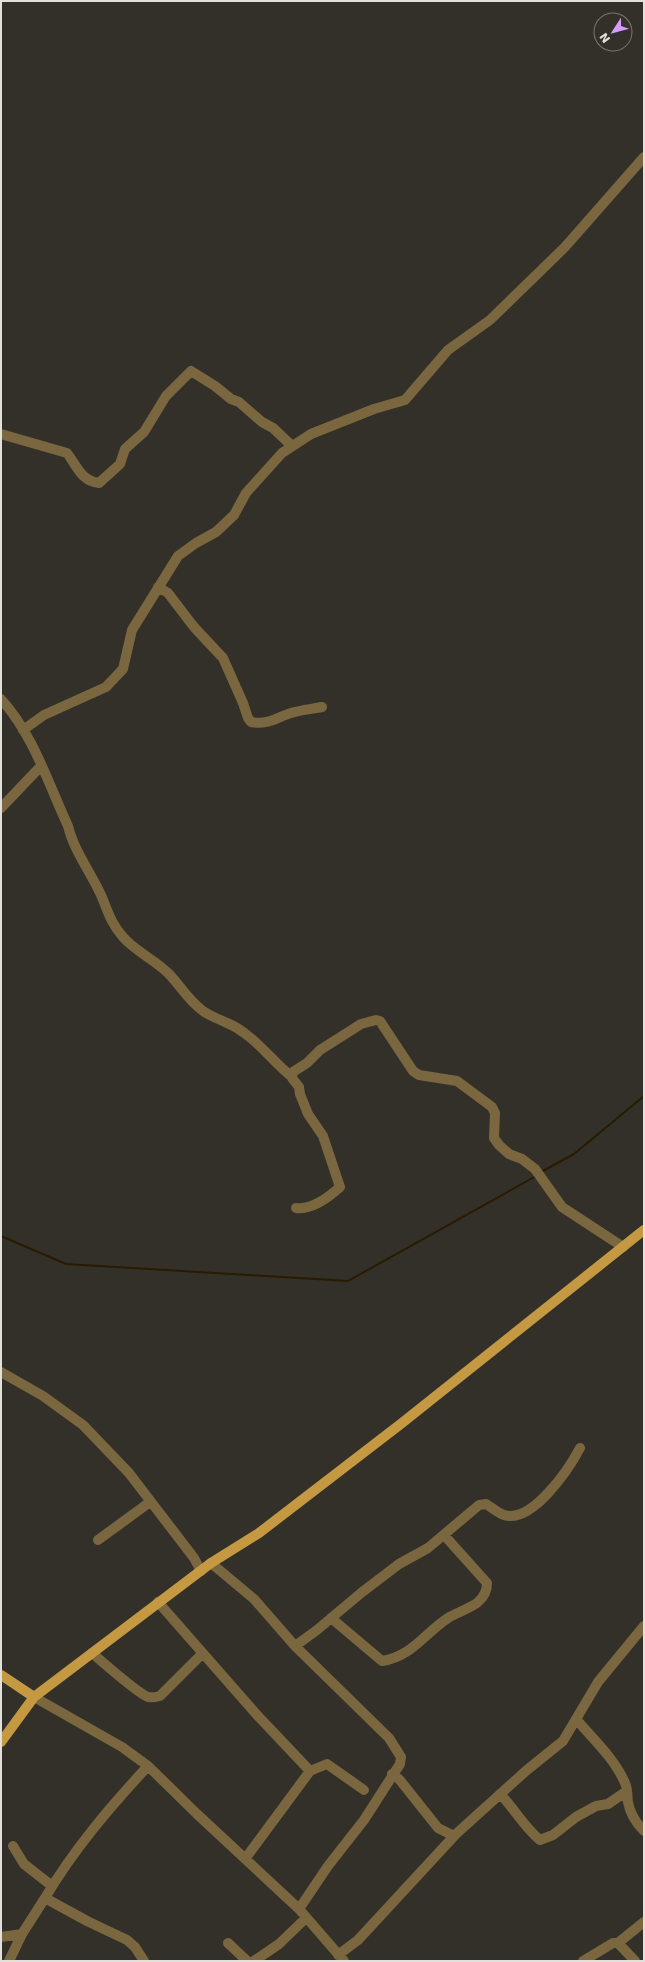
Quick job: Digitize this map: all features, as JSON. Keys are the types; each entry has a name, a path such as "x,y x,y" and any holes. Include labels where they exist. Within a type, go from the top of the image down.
{"main road":[{"path":"1,1742 34,1697 211,1563 272,1523 402,1423 644,1230"},
{"path":"1,1675 34,1697"}],"street":[{"path":"23,730 44,715 106,686 123,669 132,630 178,556 196,543 216,532 234,515 246,493 282,453 311,434 374,409 405,400 448,350 490,320 565,247 644,157"},
{"path":"1,434 67,453 80,473 91,482 99,483 120,464 125,449 144,432 166,396 191,371 215,386 231,399 239,402 262,422 273,428 292,446"},
{"path":"158,587 168,593 194,627 223,658 251,722 260,724 274,721 290,713 322,707"},
{"path":"1,699 14,714 41,766 68,826 77,851 100,894 108,917 115,928 134,948 162,968 189,1000 202,1010 229,1023 252,1039 283,1070 292,1076 299,1087 300,1094 308,1114 323,1136 340,1186 318,1202 303,1209 296,1208"},
{"path":"1,808 41,766"},
{"path":"292,1076 293,1072 307,1063 320,1050 362,1024 376,1020 380,1021 414,1071 419,1075 458,1081 484,1100 495,1112 494,1138 499,1145 509,1154 522,1159 535,1169 562,1207 623,1246"},
{"path":"1,1372 43,1396 83,1425 128,1473 194,1558 201,1571"},
{"path":"295,1646 399,1564 428,1548 479,1505 486,1504 505,1516 516,1515 537,1505 571,1466 580,1448"},
{"path":"98,1540 150,1502"},
{"path":"332,1618 382,1660 395,1659 406,1653 439,1624 465,1608 477,1603 487,1589 487,1583 444,1535"},
{"path":"211,1563 254,1599 295,1646 371,1720 397,1748 402,1757 400,1764 392,1774 364,1820 328,1866 299,1909"},
{"path":"158,1602 202,1654 310,1771"},
{"path":"34,1697 122,1748 148,1766 299,1909 341,1958 454,1836 500,1794 563,1741 598,1682 644,1626"},
{"path":"92,1653 148,1697 154,1698 160,1696 202,1654"},
{"path":"576,1719 600,1746 620,1773 626,1785 628,1804 634,1821 644,1831"},
{"path":"245,1859 310,1771 326,1764 364,1790"},
{"path":"9,1961 22,1934 52,1886 106,1811 148,1766"},
{"path":"392,1774 399,1780 438,1828 454,1836"},
{"path":"500,1794 516,1811 532,1834 540,1840 553,1835 576,1817 596,1806 608,1804 627,1791"},
{"path":"13,1846 24,1864 52,1886"},
{"path":"45,1898 75,1915 128,1940 135,1947 144,1961"},
{"path":"254,1961 279,1944 306,1918"},
{"path":"583,1961 613,1943 618,1943 644,1922"},
{"path":"1,1937 22,1934"},
{"path":"228,1943 247,1961"},
{"path":"618,1943 635,1961"}],"waterway":[{"path":"541,1172 574,1154 644,1096"},
{"path":"1,1236 66,1264 348,1281 536,1176"}]}
